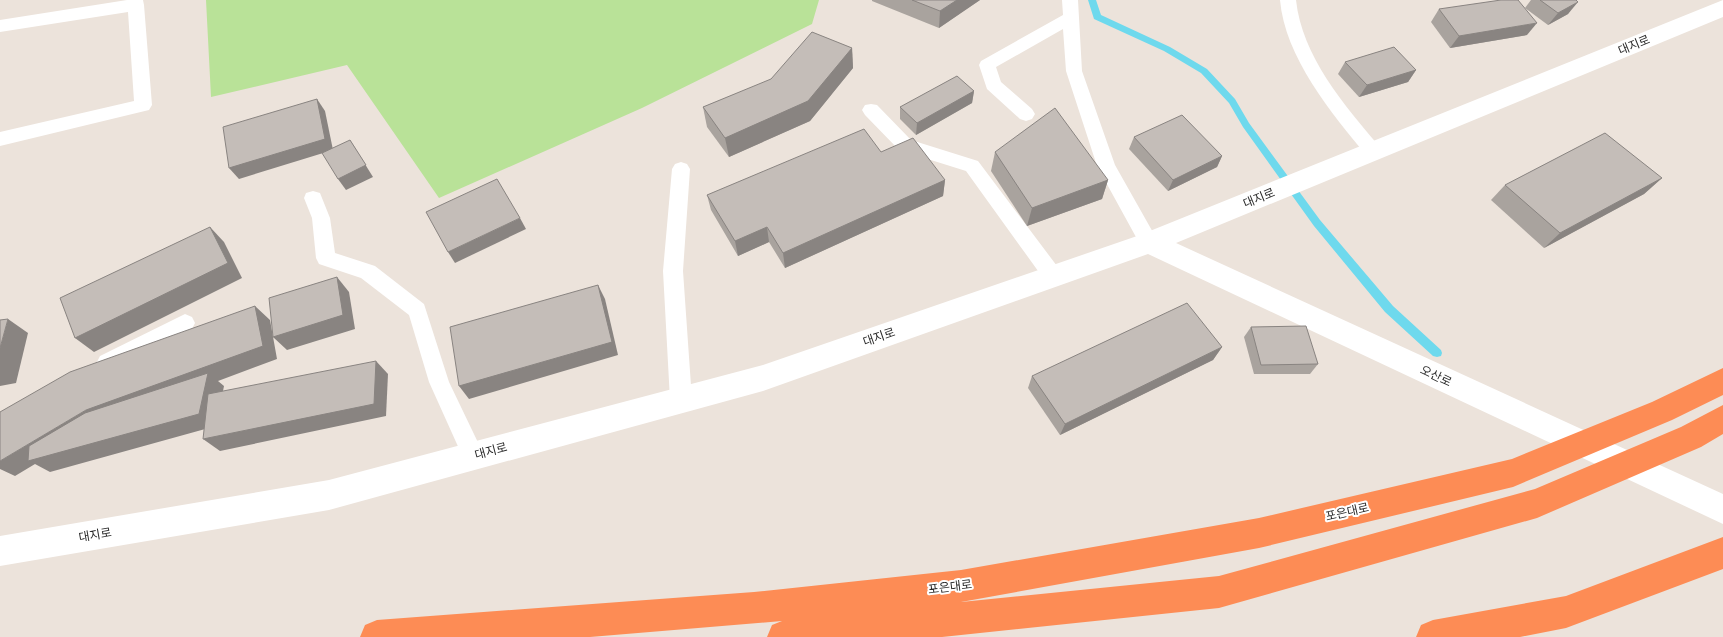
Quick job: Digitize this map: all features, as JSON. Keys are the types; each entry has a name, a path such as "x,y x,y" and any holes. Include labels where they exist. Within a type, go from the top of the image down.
{"highway":[{"name":"포은대로","path":"377,637 754,608 961,586 1259,533 1513,473 1662,411 1723,381"},
{"path":"784,637 1219,592 1537,503 1691,436 1723,418"},
{"path":"1433,637 1566,612 1723,553"}],"main road":[{"name":"대지로","path":"0,551 328,494 762,378 1149,243 1723,8"},
{"name":"오산로","path":"1149,243 1723,509"}],"lane":[{"path":"1070,0 1074,70 1106,166 1149,243"},
{"path":"1288,0 1293,29 1322,83 1349,124 1373,151"},
{"path":"0,26 136,2 143,105 0,139"},
{"path":"1026,114 993,85 987,65 1071,18"},
{"path":"872,110 905,145 972,166 1053,276"},
{"path":"681,169 673,271 681,400"},
{"path":"313,198 321,218 326,258 368,272 416,310 439,382 473,456"},
{"path":"88,372 185,323"}],"green space":[{"path":"206,0 819,0 812,24 642,108 439,198 347,65 211,97"}],"building":[{"path":"912,0 957,0 940,11"},
{"path":"1501,0 1518,0 1537,23 1459,36 1439,9"},
{"path":"1540,0 1576,0 1578,2 1558,13"},
{"path":"812,32 852,48 808,101 725,138 703,107 771,79"},
{"path":"1394,47 1416,70 1367,85 1345,62"},
{"path":"957,76 974,91 917,123 900,107"},
{"path":"317,99 325,139 229,168 223,127"},
{"path":"1055,108 1108,180 1032,208 995,152"},
{"path":"1182,115 1222,156 1173,180 1134,137"},
{"path":"864,129 881,152 913,138 945,180 783,253 767,227 735,241 707,195"},
{"path":"1605,133 1662,178 1560,233 1505,185"},
{"path":"350,140 366,165 338,179 322,153"},
{"path":"497,179 520,218 448,252 426,212"},
{"path":"210,227 228,263 75,338 60,298"},
{"path":"337,277 343,315 273,337 269,298"},
{"path":"598,285 612,342 459,386 450,327"},
{"path":"1187,303 1222,347 1065,424 1032,376"},
{"path":"255,306 263,346 86,410 0,461 0,412 70,372"},
{"path":"8,319 0,348 0,320"},
{"path":"1306,326 1318,364 1261,365 1251,327"},
{"path":"376,361 374,404 203,439 208,394"},
{"path":"208,373 199,414 28,461 29,446 85,413"}],"waterway":[{"path":"1092,0 1097,17 1167,49 1204,71 1232,101 1246,125 1317,223 1389,309 1437,353"}]}
